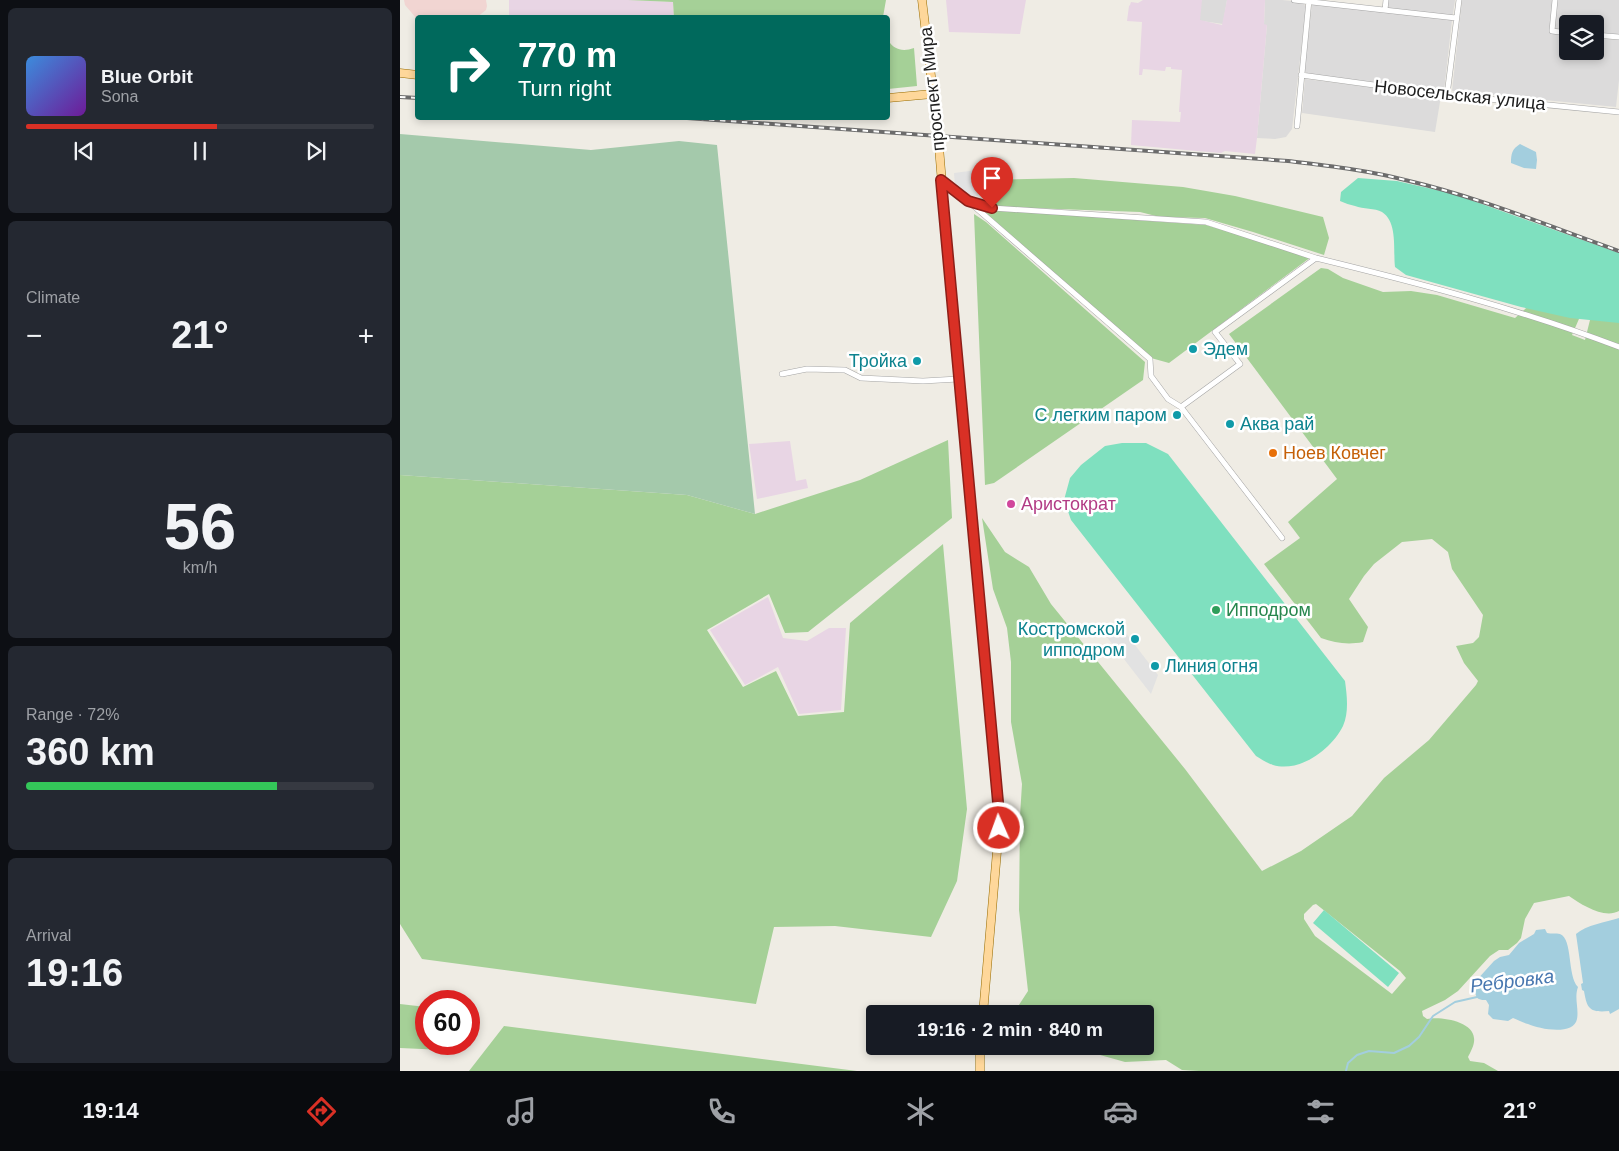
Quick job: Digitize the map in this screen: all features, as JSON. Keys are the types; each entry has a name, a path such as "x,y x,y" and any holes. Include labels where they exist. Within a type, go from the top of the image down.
{"main road":[{"name":"проспект Мира","path":"922,0 938,135 999,828 984,1005"},
{"path":"400,73 415,75"},
{"path":"890,98 932,94"},
{"path":"980,1055 980,1071"}],"street":[{"path":"1294,0 1456,18"},
{"path":"1385,10 1386,0"},
{"path":"1447,95 1459,0"},
{"path":"1555,0 1552,31 1559,32"},
{"path":"1296,126 1309,1"},
{"path":"1604,36 1619,37"},
{"name":"Новосельская улица","path":"1301,75 1447,95 1619,112"},
{"path":"1619,104 1619,112"},
{"path":"941,180 968,201 1150,359 1151,376 1168,400 1181,407 1282,538"},
{"path":"968,201 992,208 1206,222 1316,258 1426,285 1568,328 1619,347"},
{"path":"1181,407 1240,364 1215,332 1316,258"},
{"path":"782,374 816,369 845,370 861,378 922,381 958,379"}],"shaded area":[{"path":"404,0 486,0 487,6 486,10 480,15 415,15 415,17 405,5"},
{"path":"509,0 628,0 673,2 674,15 509,15"},
{"path":"946,0 1026,0 1020,34 949,32"},
{"path":"1143,0 1202,0 1200,20 1222,25 1227,0 1265,0 1264,24 1267,25 1255,154 1131,145 1132,120 1180,122 1181,112 1179,112 1182,70 1171,69 1171,67 1166,67 1165,71 1143,69 1142,75 1139,75 1142,22 1127,21 1131,2 1138,3"},
{"path":"1197,0 1227,0 1223,24 1195,20"},
{"path":"1265,0 1302,2 1306,7 1292,129 1286,137 1275,139 1257,138 1267,25 1264,25"},
{"path":"1388,0 1455,0 1453,14 1450,16 1389,9 1387,6"},
{"path":"1462,0 1553,0 1550,33 1559,34 1559,60 1604,60 1604,39 1619,40 1619,80 1616,107 1452,91"},
{"path":"1557,0 1619,0 1619,35 1604,34 1604,15 1559,15 1559,30 1555,29"},
{"path":"1312,4 1452,20 1444,91 1305,72"},
{"path":"1305,79 1441,96 1435,132 1302,113"},
{"path":"977,170 978,196 956,198 954,173"},
{"path":"790,441 796,481 806,479 808,488 757,499 749,444"},
{"path":"768,597 783,638 807,641 829,628 846,628 841,710 799,714 778,667 745,685 710,630"},
{"path":"1103,632 1125,632 1158,675 1151,694"}],"green space":[{"path":"628,0 886,0 883,15 674,15 673,2"},
{"path":"890,42 899,49 914,48 917,86 890,89"},
{"path":"400,134 591,150 679,141 717,145 755,514 687,495 400,475"},
{"path":"1074,178 1183,187 1235,196 1323,217 1329,238 1324,255 1205,218 1160,217 1140,212 999,207 978,193 985,180"},
{"path":"1358,178 1397,181 1454,194 1619,253 1619,323 1570,318 1521,307 1406,275 1395,267 1393,230 1387,217 1382,212 1349,205 1340,201 1341,192"},
{"path":"981,209 1206,225 1311,257 1169,363 1151,358"},
{"path":"974,214 986,222 1145,362 1143,380 994,483 985,485"},
{"path":"1321,268 1328,269 1343,278 1383,292 1411,291 1437,295 1515,318 1533,302 1582,312 1572,335 1585,340 1592,312 1619,313 1619,911 1607,913 1593,910 1569,896 1534,903 1525,919 1521,938 1517,943 1508,950 1499,950 1490,956 1458,991 1445,1000 1422,1011 1423,1016 1427,1019 1447,1019 1468,1027 1474,1038 1468,1057 1470,1061 1484,1063 1498,1071 1199,1071 1182,1070 1166,1060 1125,1062 1100,1055 1154,1055 1154,1005 1019,1005 1028,991 1019,910 1022,784 1011,722 1011,662 1007,628 993,589 982,518 1005,552 1029,567 1051,604 1185,769 1262,871 1301,851 1352,816 1384,778 1429,740 1478,681 1464,663 1456,646 1473,643 1479,637 1483,615 1452,569 1448,552 1432,539 1402,542 1374,564 1364,576 1349,599 1368,627 1363,642 1357,643 1342,643 1321,638 1264,564 1300,538 1288,522 1337,479 1229,334","holes":["1316,904 1400,971 1406,978 1392,994 1315,936 1304,919 1304,914"]},
{"path":"948,440 952,518 808,632 785,633 769,594 707,630 743,687 776,671 798,716 844,712 850,623 943,544 967,809 957,881 931,937 835,926 774,927 756,1004 422,959 400,924 400,475 687,495 755,514 860,480"},
{"name":"Ипподром","path":"1122,443 1146,443 1168,454 1345,681 1347,710 1343,726 1331,743 1313,758 1293,766 1283,767 1273,765 1256,756 1071,520 1064,500 1070,478 1081,465 1105,446"},
{"path":"1324,910 1399,973 1388,987 1313,923"},
{"path":"400,1004 415,1006 415,1049 400,1048"},
{"path":"504,1026 857,1071 469,1071"}],"water":[{"path":"1520,144 1536,152 1536,169 1524,168 1511,163 1512,152"},
{"path":"1619,918 1619,1009 1610,1014 1609,1011 1593,1010 1586,1002 1581,984 1583,983 1576,934 1591,926"},
{"path":"1545,929 1547,933 1560,934 1567,943 1572,975 1578,987 1576,995 1577,1019 1570,1028 1556,1030 1533,1026 1513,1018 1508,1021 1493,1019 1488,1014 1489,1005 1486,1000 1480,999 1477,996 1475,982 1494,961 1509,955 1519,943 1534,934 1536,930"}],"waterway":[{"name":"Ребровка","path":"1346,1071 1348,1063 1357,1055 1369,1051 1394,1053 1409,1046 1419,1037 1433,1016 1455,1002 1477,997"}],"railway":[{"path":"400,97 415,98"},
{"path":"715,120 1288,161 1347,169 1391,177 1460,195 1513,212 1619,251"}],"place":[{"name":"Эдем","path":"1193,349"},
{"name":"Тройка","path":"917,361"},
{"name":"С легким паром","path":"1177,415"},
{"name":"Аква рай","path":"1230,424"},
{"name":"Ноев Ковчег","path":"1273,453"},
{"name":"Аристократ","path":"1011,504"},
{"name":"Ипподром","path":"1216,610"},
{"name":"Костромской ипподром","path":"1135,639"},
{"name":"Линия огня","path":"1155,666"}],"route":[{"path":"992,208 968,201 941,180 999,828"}]}
